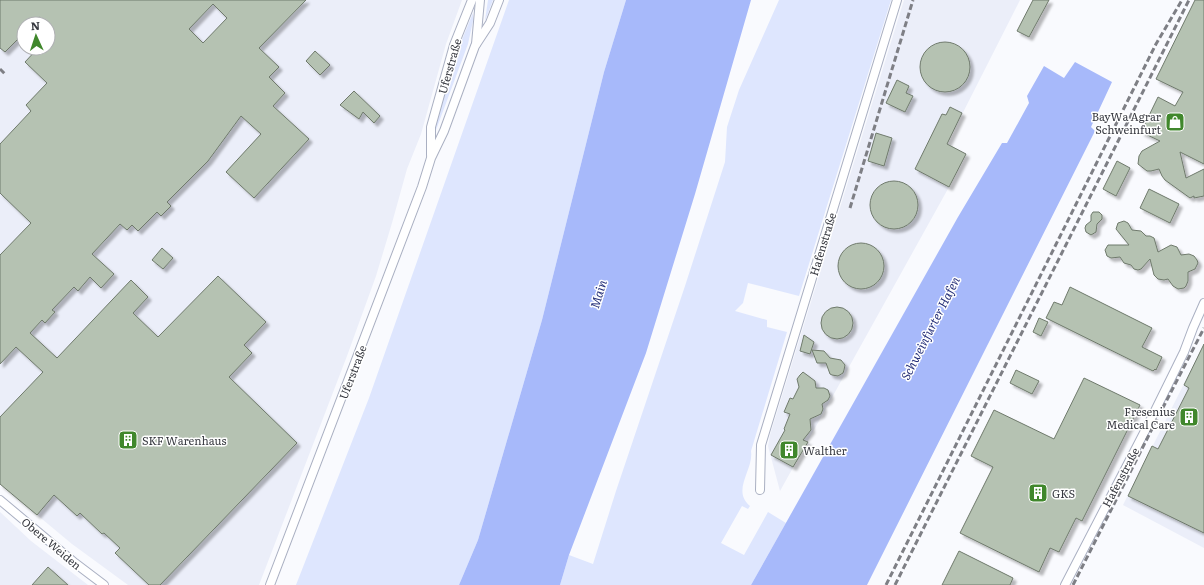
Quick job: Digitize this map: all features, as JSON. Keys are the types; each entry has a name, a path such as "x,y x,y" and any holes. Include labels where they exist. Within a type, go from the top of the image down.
{"street":[{"name":"Uferstraße","path":"431,158 431,127 454,44 472,0"},
{"name":"Uferstraße","path":"476,46 480,0"},
{"name":"Uferstraße","path":"270,585 417,201 431,158 444,131 476,46 490,23 499,0"},
{"name":"Hafenstraße","path":"760,490 761,445 897,0"},
{"name":"Hafenstraße","path":"1065,585 1184,352 1204,303"},
{"name":"Obere Weiden","path":"0,500 75,563 104,585"}],"shaded area":[{"path":"0,0 462,0 446,44 421,134 407,169 376,276 347,356 259,585 128,585 72,544 0,484"},
{"path":"488,0 493,0 485,21 485,20"},
{"path":"509,0 626,0 604,72 542,320 478,540 459,585 296,585 369,398"},
{"path":"779,0 891,0 799,296 748,283 743,303 735,311 767,320 767,327 787,332 751,451 751,458 744,480 743,493 745,500 750,506 748,509 742,506 721,543 744,555 768,512 786,523 751,585 560,585 569,555 593,564 725,162 727,127 739,90"},
{"name":"Walther","path":"904,0 1020,0 947,144 966,154 780,491 768,446 770,435"},
{"path":"473,13 473,21 468,44 436,130 435,128 457,52"},
{"name":"Fresenius Medical Care","path":"1204,344 1204,548 1123,505"},
{"path":"0,512 31,541 88,585 0,585"}],"water":[{"name":"Main","path":"626,0 751,0 695,194 646,353 569,555 560,585 459,585 478,540 542,320 604,72"},
{"name":"Schweinfurter Hafen","path":"1075,62 1112,82 1091,127 1095,131 867,585 751,585 958,217 1002,143 1007,143 1029,103 1027,96 1044,66 1064,78"}],"building":[{"path":"0,0 306,0 259,48 279,67 269,77 285,93 273,106 309,139 254,198 226,172 261,134 241,116 208,161 167,202 171,206 161,216 157,212 138,231 132,225 127,230 120,224 92,254 114,274 101,288 90,277 78,291 74,287 52,310 55,312 45,323 42,320 30,333 57,358 131,280 148,297 133,313 158,337 218,276 266,322 244,345 252,353 229,377 297,443 160,585 149,585 115,553 120,548 104,533 102,534 80,513 77,516 54,495 37,515 0,484 0,417 43,372 16,347 0,364 0,255 31,223 0,193 0,144 31,111 26,105 47,83 25,62 31,56 56,56 56,16 16,16 16,41 5,52 0,48","holes":["213,4 227,18 203,43 189,29"]},
{"path":"1033,0 1049,0 1029,37 1017,31"},
{"path":"1195,0 1204,0 1204,164 1180,152 1186,178 1204,169 1204,196 1194,198 1194,196 1190,198 1165,180 1159,169 1147,171 1138,164 1139,156 1142,151 1160,141 1141,132 1158,97 1175,106 1183,92 1156,79"},
{"path":"945,42 955,44 963,49 968,57 970,67 968,77 963,85 955,90 945,92 935,90 927,85 922,77 920,67 922,57 927,49 935,44"},
{"path":"315,51 330,65 320,75 306,61"},
{"path":"897,80 909,86 906,93 913,96 905,112 886,103"},
{"path":"354,91 380,116 374,123 363,112 359,119 340,105"},
{"path":"950,107 962,113 947,144 966,154 949,187 915,169 942,114 946,115"},
{"path":"876,133 892,138 884,166 868,161"},
{"path":"1117,161 1130,168 1116,196 1103,189"},
{"path":"894,181 903,183 911,188 916,196 918,205 916,214 911,222 903,227 894,229 885,227 877,222 872,214 870,205 872,196 877,188 885,183"},
{"path":"1149,189 1179,204 1170,223 1140,208"},
{"path":"1093,212 1099,212 1102,215 1102,219 1097,224 1096,232 1091,235 1086,232 1085,228 1091,221 1091,215"},
{"path":"1124,221 1128,223 1132,230 1141,231 1146,236 1154,238 1158,252 1171,245 1177,247 1181,255 1189,254 1194,256 1198,263 1195,269 1188,272 1188,281 1184,288 1178,289 1173,286 1168,279 1158,279 1154,275 1150,259 1141,269 1138,270 1134,269 1131,265 1124,263 1120,257 1111,258 1107,256 1105,250 1108,245 1129,245 1116,229 1118,223"},
{"path":"866,243 878,249 883,257 883,275 878,283 870,288 856,289 844,283 839,275 838,261 844,249 852,244"},
{"path":"162,248 173,258 163,269 152,260"},
{"path":"1070,287 1152,328 1142,347 1162,357 1156,370 1155,369 1153,371 1046,318 1054,302 1062,305"},
{"path":"837,307 843,308 850,314 853,323 852,329 846,336 837,339 831,338 824,332 821,323 822,317 828,310"},
{"path":"1039,318 1048,322 1041,336 1033,332"},
{"path":"804,335 814,342 810,354 800,351"},
{"name":"Fresenius Medical Care","path":"1204,344 1204,533 1128,496 1152,446 1158,449 1189,388 1184,385"},
{"path":"812,350 824,351 830,358 841,360 845,365 843,373 838,376 830,374 826,363 817,363"},
{"path":"1016,370 1039,381 1032,394 1010,383"},
{"path":"803,372 815,381 816,388 824,388 828,390 830,396 828,400 822,404 823,409 821,414 810,419 811,430 803,440 808,442 793,467 771,455 785,430 784,429 790,414 784,412 790,398 793,399 799,387 797,379"},
{"name":"GKS","path":"1084,378 1140,405 1082,521 1076,518 1059,552 1050,548 1039,572 960,533 993,467 971,456 994,410 1054,439"},
{"path":"959,551 1013,578 1010,585 942,585"},
{"path":"48,567 68,585 32,585"}],"railway":[{"path":"850,208 913,0"},
{"path":"886,585 1156,44 1182,0"},
{"path":"895,585 1189,0"},
{"path":"0,69 5,74"},
{"path":"1073,585 1204,328"}],"place":[{"name":"BayWa Agrar Schweinfurt","path":"1175,122"},
{"name":"Fresenius Medical Care","path":"1189,417"},
{"name":"SKF Warenhaus","path":"128,440"},
{"name":"Walther","path":"789,450"},
{"name":"GKS","path":"1038,493"}]}
